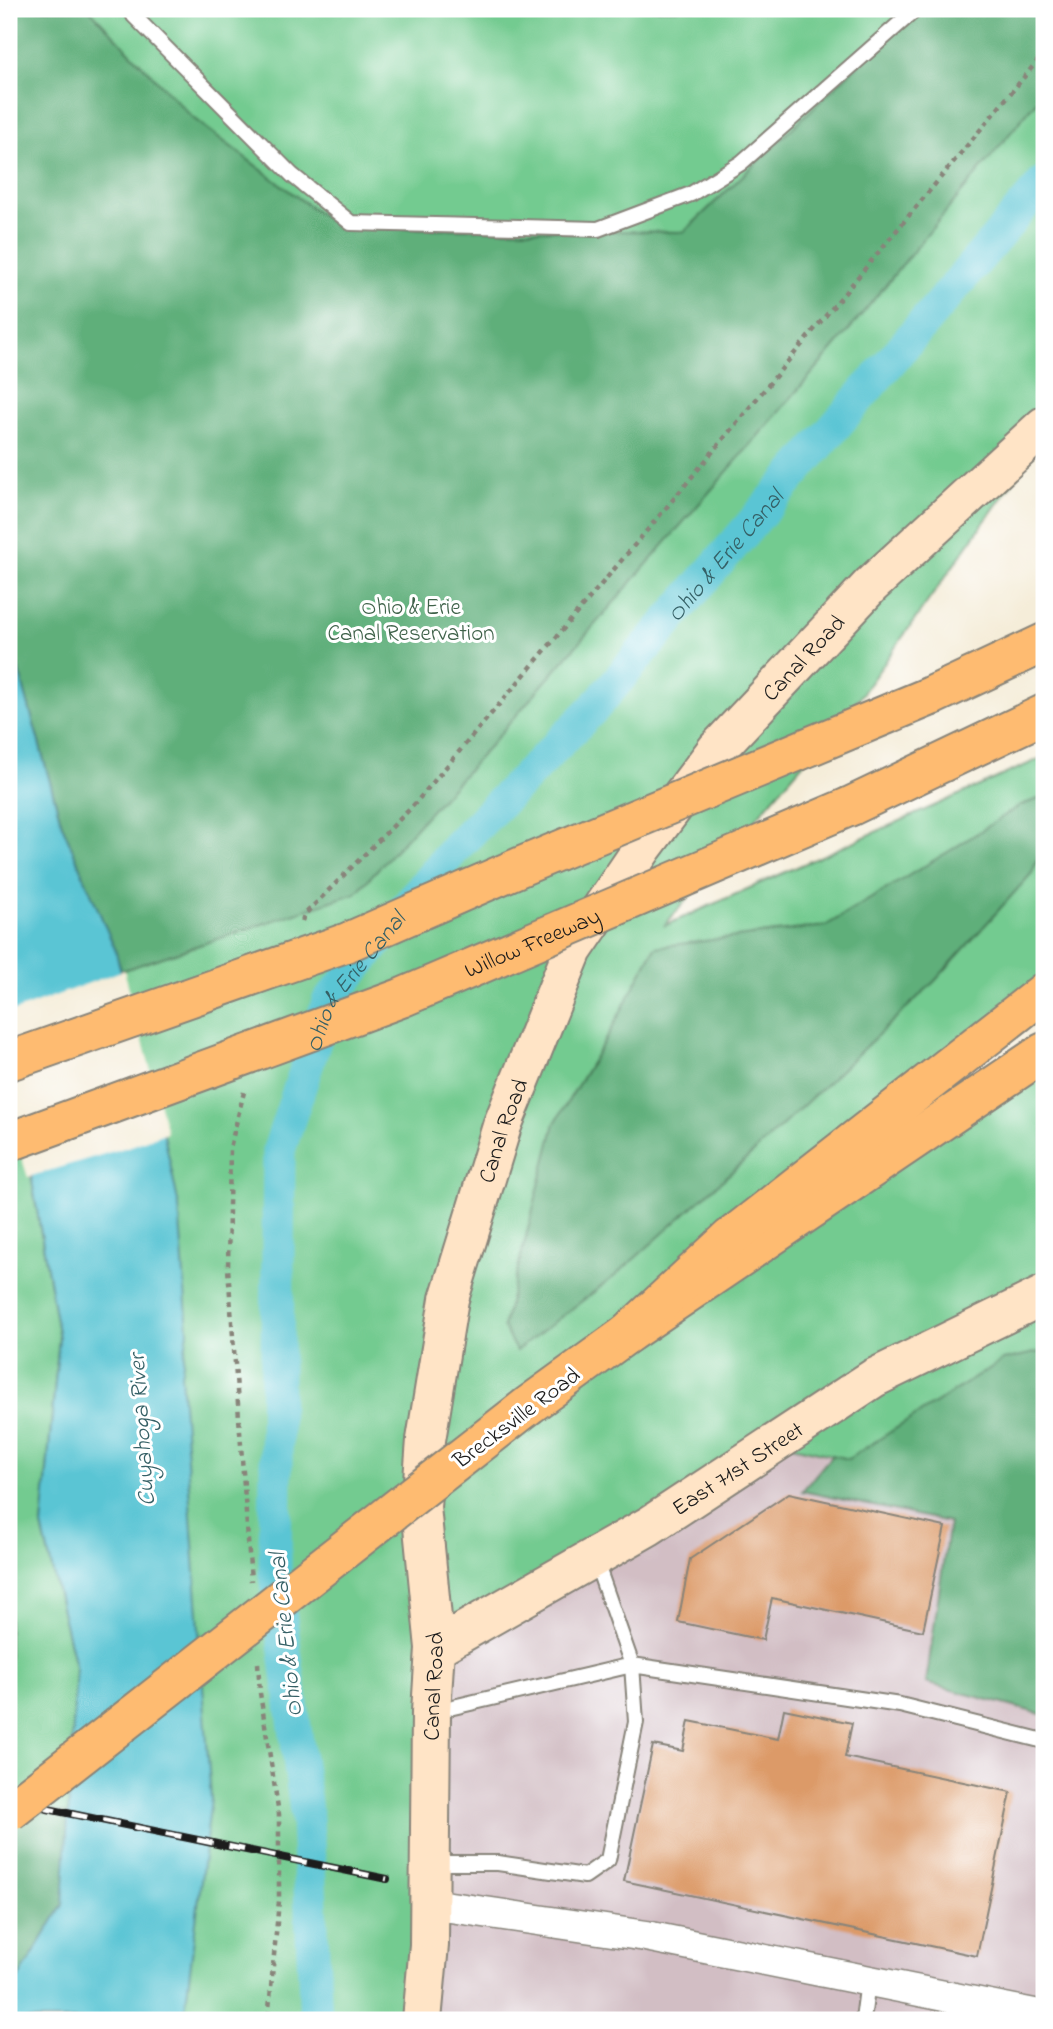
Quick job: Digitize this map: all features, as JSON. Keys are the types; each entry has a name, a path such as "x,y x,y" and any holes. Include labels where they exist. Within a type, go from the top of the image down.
{"main road":[{"path":"9,1061 348,942 522,866 931,696 1044,643"},
{"name":"Willow Freeway","path":"9,1142 401,998 851,806 1044,714"},
{"path":"627,1334 730,1238 1044,992"},
{"name":"Brecksville Road","path":"9,1812 529,1405 627,1334 1044,1052"}],"street":[{"name":"Canal Road","path":"422,2020 429,1945 431,1713 435,1648 421,1507 426,1440 449,1299 502,1126 573,950 644,846 718,749 871,586 1044,426"},
{"name":"East 71st Street","path":"435,1648 649,1526 874,1378 1044,1295"},
{"path":"430,1904 646,1936 1044,2016"}],"lane":[{"path":"131,9 134,16 292,175 351,223 598,229 691,194 741,163 916,9"},
{"path":"430,1863 498,1863 585,1876 608,1860 636,1721 632,1665 595,1558"},
{"path":"431,1713 632,1665 900,1705 1044,1741"},
{"path":"863,2020 868,1981"}],"shaded area":[{"path":"777,1442 1044,1488 1044,2020 422,2020 435,1648"}],"green space":[{"name":"Ohio & Erie Canal Reservation","path":"9,9 1044,9 1044,438 860,697 664,926 1044,757 1044,992 730,1238 1044,1052 1044,1488 1009,1497 776,1442 436,1648 422,2020 178,2020 31,1175 59,1338 42,1526 76,1670 72,1815 9,1802 9,988 62,825 14,653 9,647"},
{"name":"Ohio & Erie Canal Reservation","path":"9,9 89,9 193,118 337,227 684,232 916,9 1044,9 1044,92 835,347 487,749 356,893 121,971 62,825 14,653 9,647"},
{"path":"1044,797 1044,843 1032,873 935,981 753,1153 615,1276 516,1351 503,1327 555,1123 611,1030 655,947 825,926 1021,805"},
{"path":"1044,1351 1044,1715 926,1683 949,1522 802,1491 832,1455 848,1459 1003,1360"},
{"path":"9,1801 72,1815 63,1905 9,1994"}],"water":[{"name":"Cuyahoga River","path":"9,647 14,653 62,825 115,949 161,1120 179,1206 188,1332 181,1374 211,1799 184,2020 9,2020 9,1994 63,1905 76,1670 42,1526 59,1338 31,1175 9,1107"}],"pier":[{"path":"124,970 167,1132 134,1145 28,1177 9,1119 9,1013"}],"building":[{"path":"789,1493 945,1527 923,1631 772,1598 763,1640 678,1622 690,1559"},
{"path":"784,1709 852,1723 845,1757 1011,1792 977,1956 624,1881 653,1745 683,1751 689,1721 778,1739"}],"waterway":[{"name":"Ohio & Erie Canal","path":"316,2020 307,1819 275,1574 279,1150 328,1002 457,846 594,708 1044,182"}],"railway":[{"path":"9,1801 387,1879"}]}
